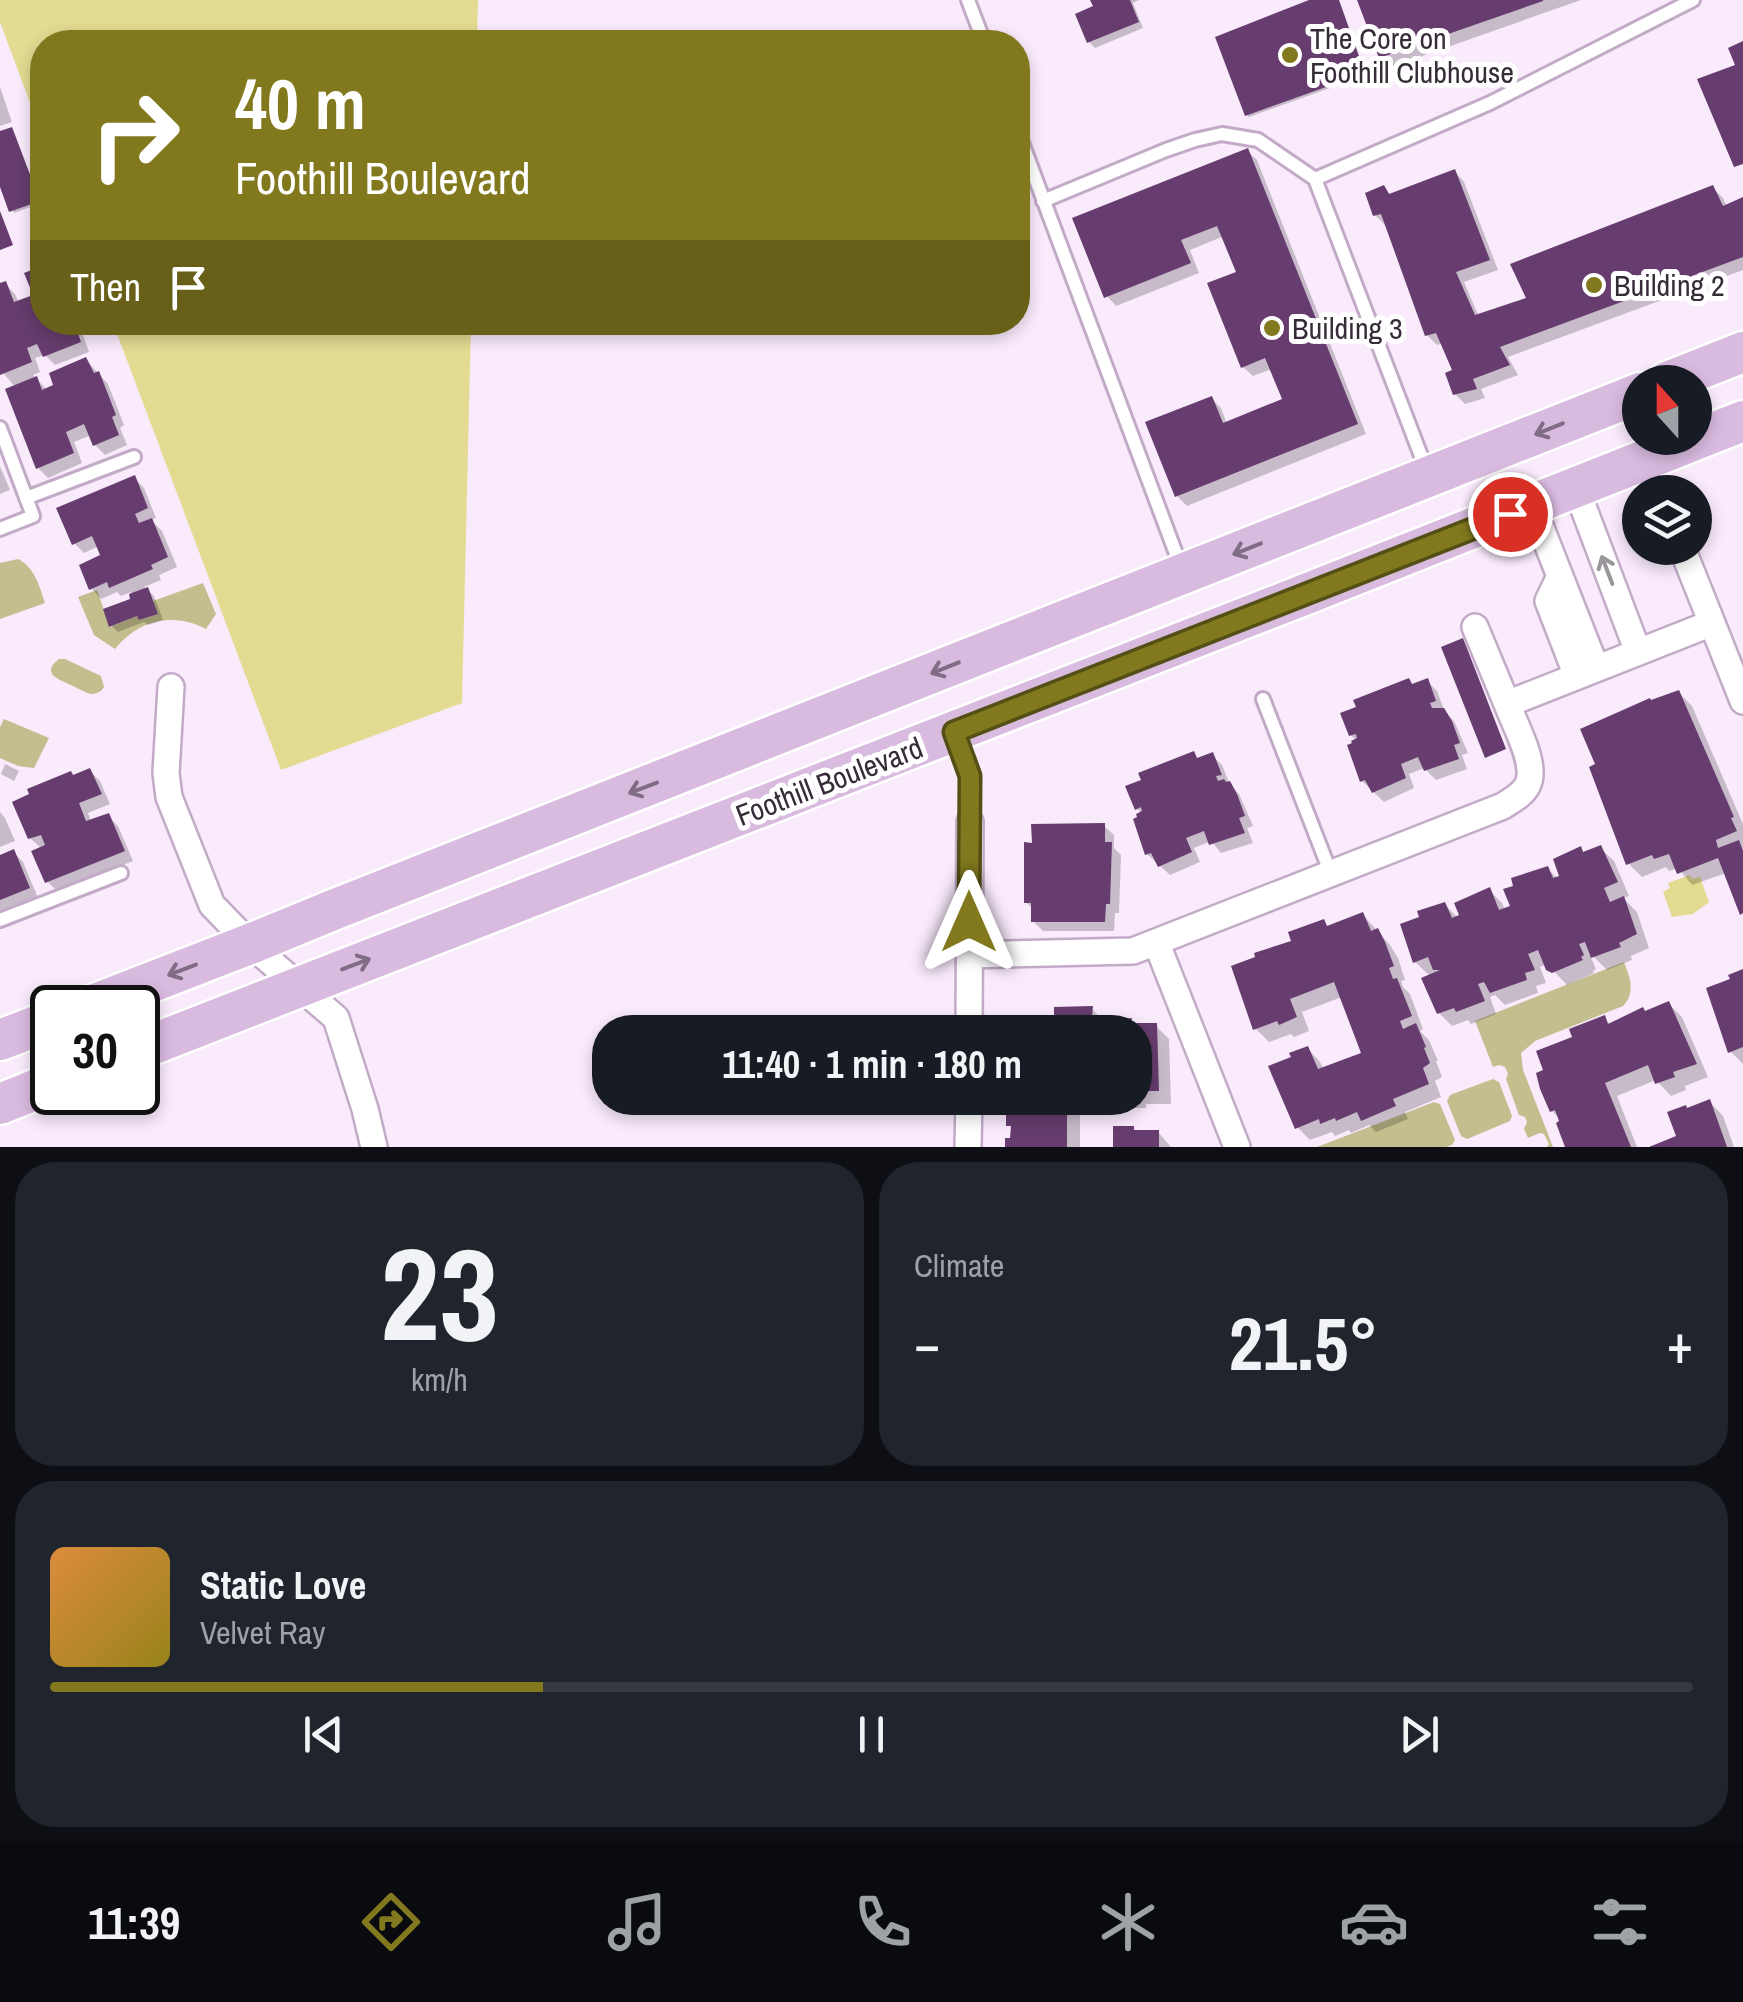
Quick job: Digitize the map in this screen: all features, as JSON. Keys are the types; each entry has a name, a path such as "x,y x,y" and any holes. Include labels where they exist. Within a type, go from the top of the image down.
{"main road":[{"path":"1710,365 1743,352"},
{"name":"Foothill Boulevard","path":"144,985 1622,400"},
{"name":"Foothill Boulevard","path":"160,1041 1743,422"},
{"path":"0,1040 30,1028"},
{"path":"0,1104 30,1092"}],"street":[{"path":"1576,488 1638,652"},
{"path":"1532,505 1560,576 1587,672"},
{"path":"1689,565 1743,701"},
{"path":"1506,704 1712,623"},
{"path":"969,955 1133,951 1503,806 1521,795 1530,782 1530,763 1475,626"},
{"path":"171,686 166,773 169,797 212,905 250,944 336,1018 374,1147"},
{"path":"969,1015 970,822"},
{"path":"1157,944 1238,1147"},
{"path":"968,1115 968,1147"}],"lane":[{"path":"968,0 979,30"},
{"path":"1315,179 1490,103 1693,0"},
{"path":"1044,201 1166,150 1222,134 1258,140 1315,179 1429,476"},
{"path":"1030,164 1184,574"},
{"path":"0,428 33,516 0,529"},
{"path":"26,498 134,457"},
{"path":"1263,699 1331,874"},
{"path":"954,732 970,776 970,822"},
{"path":"0,920 122,872"}],"shaded area":[{"path":"0,0 478,0 477,30 30,30 30,103 0,22"},
{"path":"118,335 471,335 462,703 281,770"},
{"path":"18,559 32,572 45,603 0,619 0,563"},
{"path":"203,583 216,614 206,629 181,621 156,622 134,632 115,649 94,635 78,597 97,590 110,627 137,616 140,620 158,614 153,601"},
{"path":"59,659 101,676 104,687 90,694 59,679 51,669"},
{"path":"4,719 49,738 34,768 0,758 0,727"},
{"path":"1690,875 1692,879 1700,877 1709,902 1693,914 1672,917 1663,892 1670,888 1668,883"},
{"path":"1624,962 1631,990 1623,1006 1535,1041 1521,1053 1523,1070 1553,1147 1547,1147 1544,1134 1528,1138 1524,1129 1527,1122 1519,1115 1505,1067 1493,1067 1475,1021"},
{"path":"1493,1079 1499,1082 1512,1116 1510,1121 1467,1139 1461,1136 1447,1101 1450,1095"},
{"path":"1434,1102 1440,1104 1455,1140 1452,1145 1317,1147"}],"building":[{"path":"1090,0 1130,0 1139,22 1087,43 1075,14 1093,6"},
{"name":"The Core on Foothill Clubhouse","path":"1309,0 1339,0 1365,73 1245,116 1215,37"},
{"path":"1357,0 1543,0 1543,1 1379,58"},
{"path":"1743,41 1743,164 1734,167 1697,79 1735,65 1728,48"},
{"path":"12,127 30,175 30,205 9,212 0,187 0,131"},
{"name":"Building 3","path":"1248,148 1358,424 1175,497 1145,422 1212,396 1223,423 1282,399 1265,358 1241,368 1207,283 1236,272 1217,226 1181,240 1191,263 1104,298 1072,218"},
{"name":"Building 2","path":"1455,169 1490,260 1456,272 1475,315 1526,298 1510,264 1713,185 1723,206 1743,197 1743,257 1500,347 1510,365 1473,379 1477,389 1453,395 1445,373 1452,370 1436,333 1425,336 1381,214 1373,216 1365,193 1384,185 1389,194"},
{"path":"0,211 13,245 0,250"},
{"path":"6,281 14,302 30,296 30,335 79,335 81,342 43,357 37,344 27,348 32,362 0,375 0,283"},
{"path":"86,357 94,373 99,371 116,415 112,417 119,435 93,446 84,424 66,432 74,453 36,469 5,389 37,376 42,390 53,385 49,373"},
{"path":"135,475 148,508 135,514 139,523 152,518 168,557 151,565 153,569 109,588 107,582 89,590 79,565 100,555 92,536 72,545 56,508"},
{"path":"148,587 158,614 139,620 137,616 109,627 103,609"},
{"path":"1463,638 1506,749 1485,758 1441,647"},
{"path":"1409,678 1412,684 1428,678 1436,701 1430,703 1432,708 1444,708 1452,721 1460,743 1454,745 1459,759 1424,771 1418,757 1401,764 1406,778 1372,793 1365,780 1360,782 1347,745 1357,738 1356,734 1349,736 1340,713 1356,707 1353,700"},
{"path":"1679,690 1734,817 1731,818 1737,831 1716,840 1718,848 1739,840 1743,851 1740,915 1718,858 1677,874 1669,854 1654,859 1652,855 1626,865 1589,767 1595,764 1580,729 1650,698"},
{"path":"1194,751 1197,758 1213,752 1222,775 1216,776 1218,781 1230,781 1237,794 1245,816 1239,818 1245,833 1209,845 1204,831 1186,838 1192,852 1158,867 1151,853 1145,855 1133,819 1142,811 1141,807 1135,810 1125,786 1141,780 1138,773"},
{"path":"90,768 102,794 79,803 86,821 109,813 125,851 45,883 31,851 45,845 41,835 28,839 12,802 29,794 27,789 71,771 73,775"},
{"path":"1105,823 1105,842 1112,842 1110,904 1106,904 1105,922 1031,922 1031,903 1024,903 1024,842 1032,843 1031,824"},
{"path":"1601,845 1618,882 1604,888 1610,902 1624,896 1637,934 1619,943 1621,947 1591,958 1585,942 1579,944 1583,960 1552,973 1546,970 1538,950 1528,954 1535,970 1525,973 1527,980 1490,993 1484,982 1478,984 1485,1001 1456,1012 1454,1008 1437,1014 1421,978 1440,970 1433,970 1428,957 1413,963 1400,924 1419,917 1417,911 1445,902 1452,918 1459,915 1454,903 1490,887 1499,910 1510,906 1503,889 1513,886 1511,878 1548,866 1553,878 1559,876 1553,859 1581,846 1583,852"},
{"path":"14,849 30,888 0,900 0,855"},
{"path":"1363,912 1371,931 1378,928 1385,942 1394,966 1389,968 1393,979 1397,978 1412,1016 1400,1021 1403,1029 1416,1023 1426,1047 1430,1063 1423,1068 1429,1084 1393,1099 1396,1106 1361,1121 1357,1112 1320,1124 1319,1119 1295,1129 1268,1066 1308,1046 1318,1069 1361,1053 1334,982 1290,999 1297,1017 1253,1030 1231,966 1255,957 1254,953 1291,941 1288,932 1324,919 1327,926"},
{"path":"1743,969 1743,1047 1728,1053 1706,988"},
{"path":"1669,1001 1697,1064 1673,1072 1675,1077 1655,1084 1648,1065 1605,1083 1631,1147 1565,1147 1555,1110 1550,1112 1540,1089 1536,1073 1543,1070 1536,1051 1572,1037 1569,1029 1605,1015 1608,1024 1643,1007 1645,1011"},
{"path":"1093,1006 1092,1015 1054,1015 1054,1007"},
{"path":"1152,1023 1157,1023 1159,1091 1152,1091"},
{"path":"1710,1099 1727,1147 1649,1147 1676,1136 1667,1112"},
{"path":"1006,1115 1067,1115 1067,1147 1005,1147 1011,1126 1006,1126"},
{"path":"1113,1126 1159,1130 1159,1147 1113,1147"}],"place":[{"name":"The Core on Foothill Clubhouse","path":"1290,55"},
{"name":"Building 2","path":"1594,285"},
{"name":"Building 3","path":"1272,328"}],"route":[{"path":"969,922 970,776 954,732 1510,514"}]}
